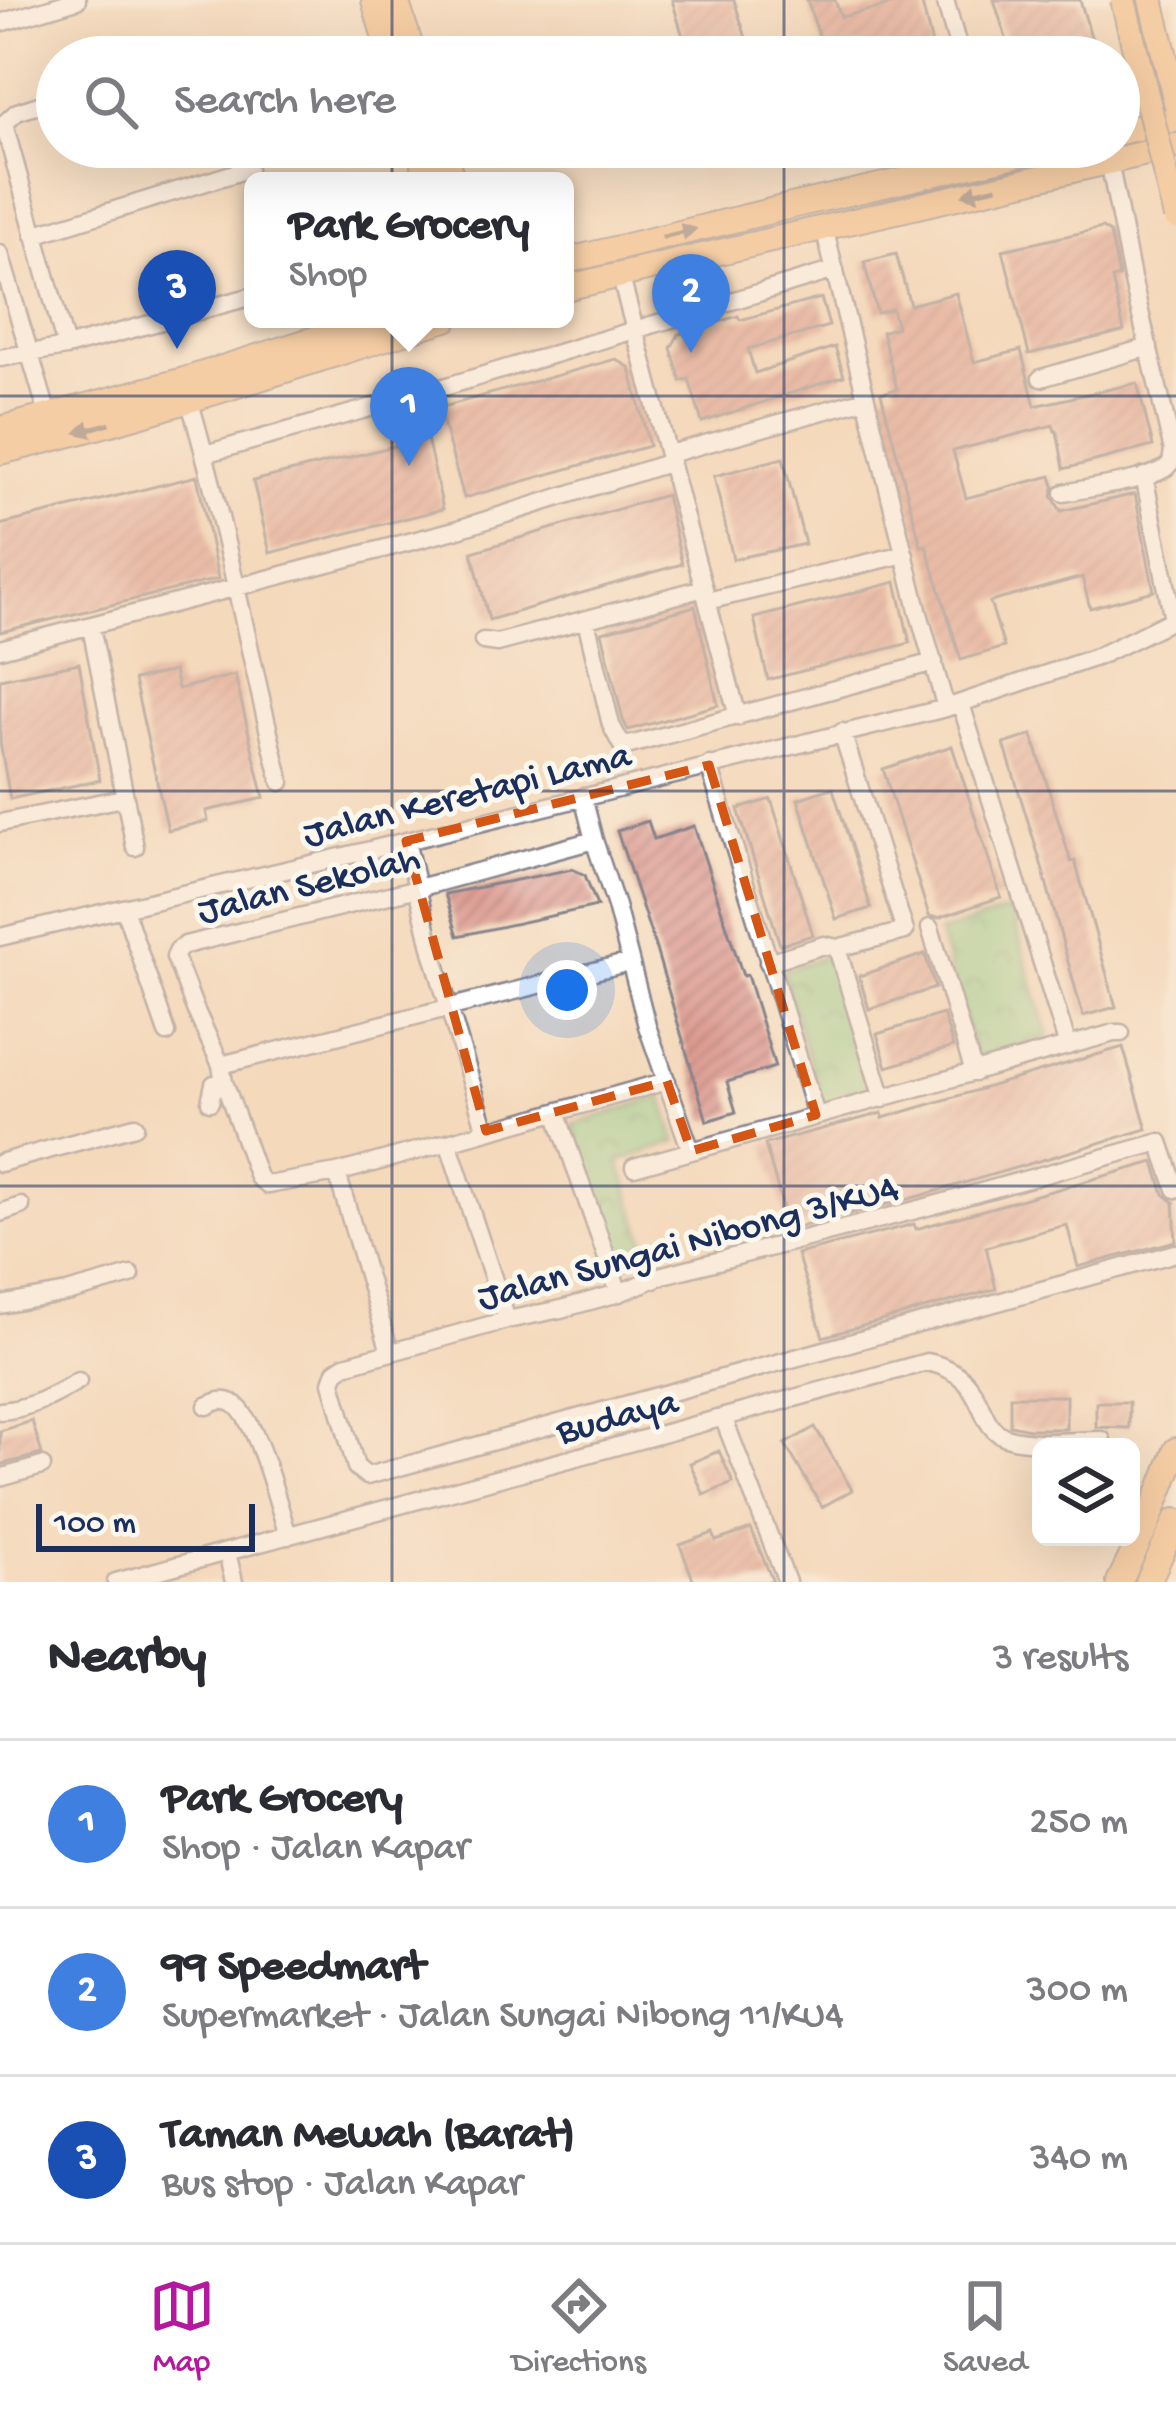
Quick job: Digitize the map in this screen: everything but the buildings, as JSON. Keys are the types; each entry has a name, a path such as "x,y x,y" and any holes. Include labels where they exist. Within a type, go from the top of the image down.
{"highway":[{"path":"374,0 384,36"},
{"path":"396,0 407,36"},
{"path":"1123,0 1132,36"},
{"path":"1151,0 1176,102"},
{"path":"1140,70 1176,217"},
{"path":"1140,127 1176,119"},
{"path":"1140,154 1176,146"},
{"path":"574,259 936,168"},
{"path":"574,286 1079,168"},
{"path":"0,429 184,380 349,328"},
{"path":"0,452 189,400 417,328"},
{"path":"1119,1582 1176,1450"},
{"path":"1148,1582 1176,1520"}],"street":[{"path":"0,23 77,0"},
{"path":"945,0 955,36"},
{"path":"36,106 17,112 4,124 66,347"},
{"path":"1064,493 1144,476 1165,469 1172,461 1110,168"},
{"path":"34,235 248,169"},
{"path":"824,227 934,662 954,706 1068,1046"},
{"path":"0,254 49,418"},
{"path":"205,454 636,332 835,270"},
{"path":"620,274 738,717"},
{"path":"0,358 66,347 244,298"},
{"path":"1041,378 1149,346"},
{"path":"0,649 455,530 866,399"},
{"path":"189,400 281,782"},
{"path":"1144,476 1175,618"},
{"path":"483,641 497,643 905,554"},
{"name":"Jalan Keretapi Lama","path":"0,937 954,706 1099,656 1175,618"},
{"path":"586,620 611,725 621,744 934,662"},
{"path":"91,627 136,847"},
{"path":"768,962 824,945 837,948 904,931 842,732"},
{"path":"709,765 816,1115"},
{"path":"583,797 647,1026 691,1151"},
{"path":"0,823 124,798"},
{"name":"Jalan Sekolah","path":"222,1073 176,957 184,945 594,840"},
{"path":"406,841 486,1131"},
{"path":"124,908 167,1033"},
{"path":"930,928 974,1073"},
{"path":"837,948 884,1099"},
{"path":"210,1102 222,1073 630,962"},
{"path":"634,1167 1121,1033"},
{"path":"222,1073 258,1177 267,1185 337,1173 667,1081"},
{"path":"556,1112 619,1293"},
{"path":"0,1162 135,1126"},
{"path":"448,1142 507,1320"},
{"name":"Jalan Sungai Nibong 3/KU4","path":"1176,1189 1160,1142 345,1365 332,1382 356,1467 367,1476 1176,1253"},
{"path":"337,1173 390,1352"},
{"path":"0,1213 21,1206"},
{"path":"0,1304 67,1293 131,1275"},
{"name":"Budaya","path":"116,1582 927,1362 950,1367 971,1385 993,1429 1004,1437 1032,1440"},
{"path":"0,1411 50,1398 78,1381"},
{"path":"207,1406 220,1400 232,1402 251,1425 288,1536"},
{"path":"723,1417 787,1582"},
{"path":"0,1478 42,1466"},
{"path":"227,1552 234,1582"}],"highlighted area":[{"path":"709,765 816,1115 691,1151 667,1081 486,1131 406,841"}],"green space":[{"path":"1011,910 1049,1038 976,1059 939,933"},
{"path":"826,956 872,1088 822,1104 782,970"},
{"path":"662,1096 676,1142 619,1161 650,1257 618,1267 573,1125"}],"place":[{"name":"Taman Mewah (Barat)","path":"177,349"},
{"name":"99 Speedmart","path":"691,353"},
{"name":"Park Grocery","path":"409,466"}]}
